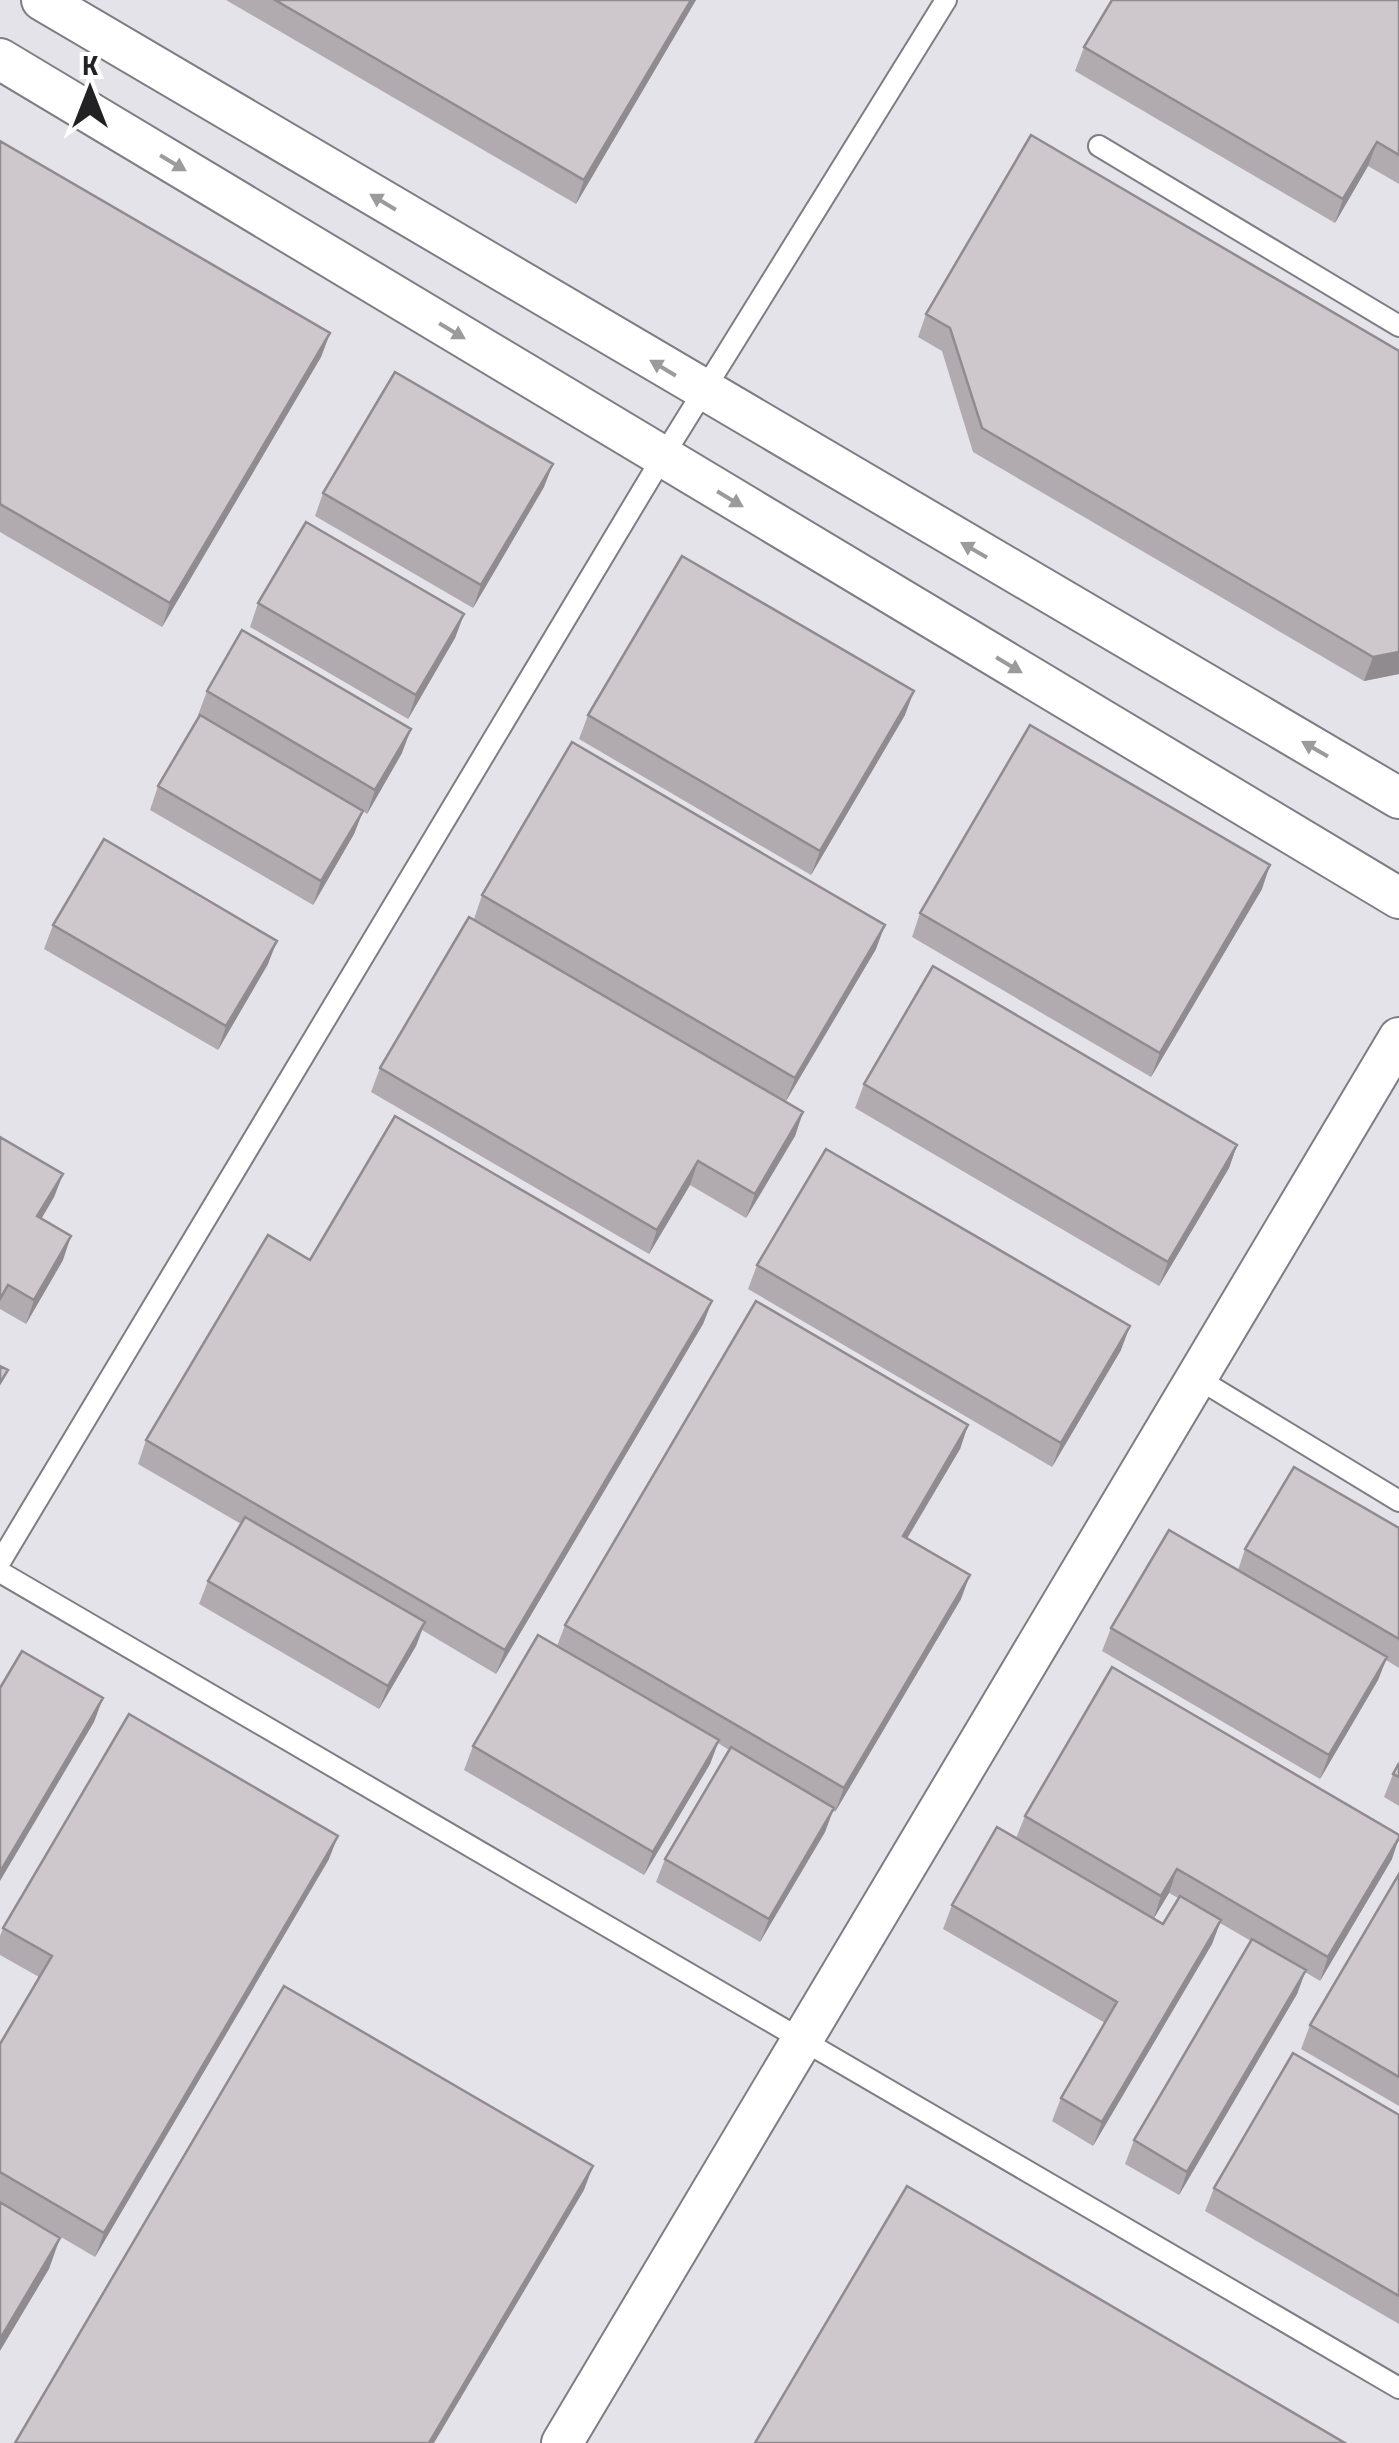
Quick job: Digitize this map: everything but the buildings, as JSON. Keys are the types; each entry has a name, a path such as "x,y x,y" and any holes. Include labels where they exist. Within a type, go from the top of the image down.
{"street":[{"path":"42,0 1399,798"},
{"path":"0,59 1399,898"},
{"path":"562,2443 1399,1038"}],"lane":[{"path":"0,1562 662,458 946,0"},
{"path":"1099,146 1399,326"},
{"path":"1197,1378 1399,1501"},
{"path":"0,1572 1399,2388"}]}
